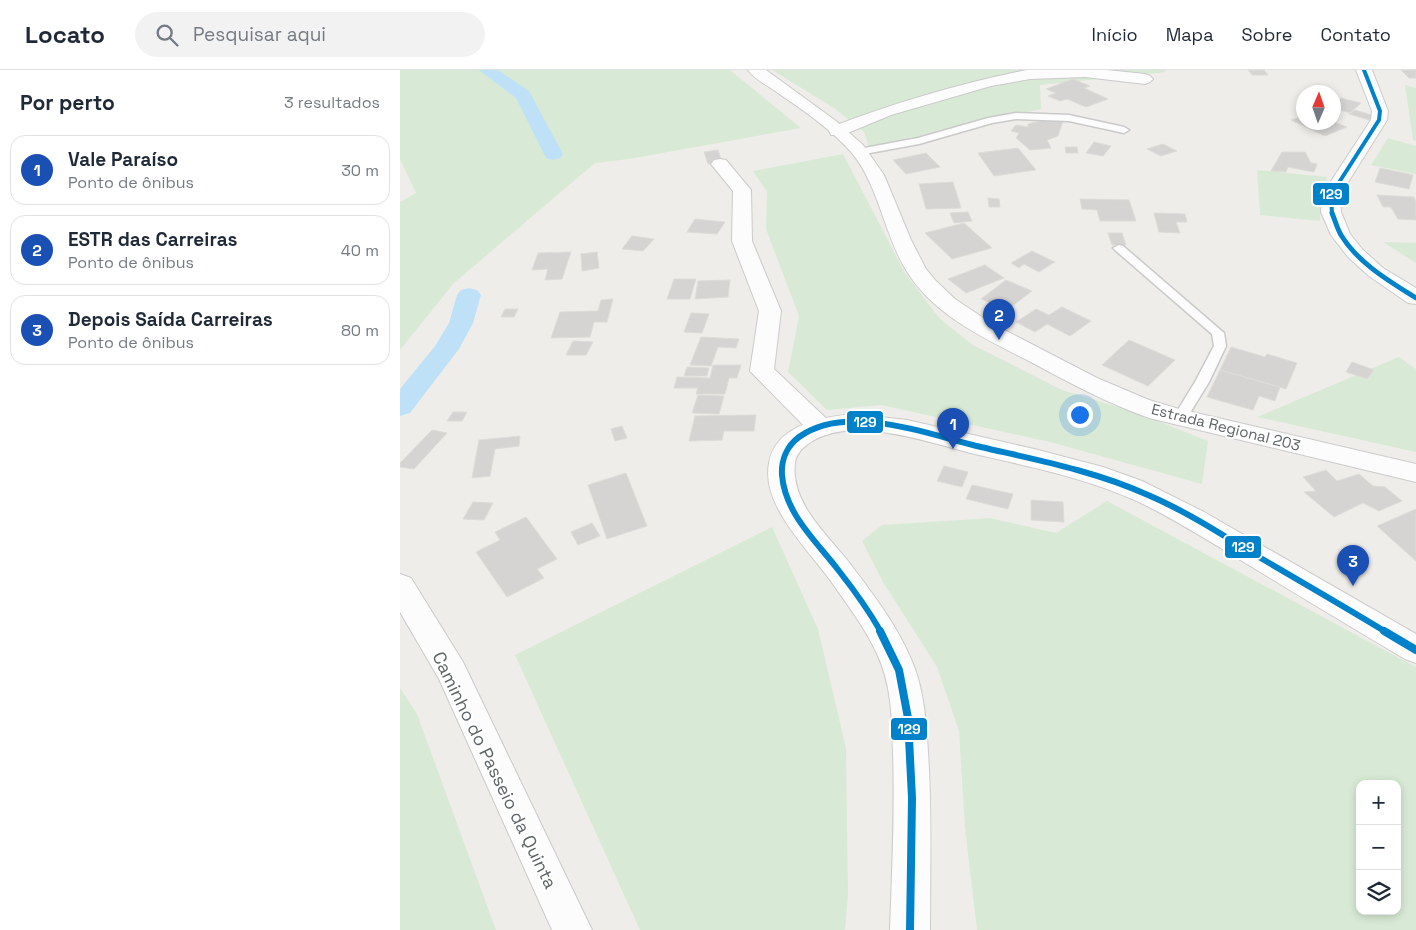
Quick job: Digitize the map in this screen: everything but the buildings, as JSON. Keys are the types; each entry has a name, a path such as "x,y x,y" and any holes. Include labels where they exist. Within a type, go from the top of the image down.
{"main road":[{"name":"Estrada Regional 203","path":"756,70 837,131 859,152 866,160 879,185 909,259 927,285 946,301 1002,338 1096,387 1157,412 1416,473"},
{"path":"1364,70 1380,111 1379,120 1331,194 1331,212 1341,235 1355,253 1376,272 1416,298"},
{"path":"837,131 884,112 989,82 1030,74 1085,72 1145,79"},
{"path":"720,164 742,190 742,241 770,311 762,371 820,428"},
{"path":"910,930 913,785 908,707 900,671 878,625 794,513 784,487 782,465 786,452 793,442 820,428 839,424 888,425 1060,465 1131,488 1191,517 1416,650"},
{"name":"Caminho do Passeio da Quinta","path":"400,586 452,672 572,930"}],"lane":[{"path":"859,152 919,141 991,120 1016,116 1069,118 1124,130"},
{"path":"1119,248 1218,334 1220,346 1202,382 1180,418"}],"green space":[{"path":"400,70 730,70 801,128 629,159 595,163 454,283 400,350 400,202 416,193 400,159"},
{"path":"772,70 1164,70 1166,72 1040,85 1041,109 870,149 864,132 834,108"},
{"path":"1405,85 1416,88 1416,141 1413,140"},
{"path":"1388,138 1416,146 1416,174 1371,165"},
{"path":"843,154 905,273 940,319 973,345 1062,390 1138,413 1208,441 1202,484 1050,442 881,405 827,410 788,372 799,316 766,229 767,192 753,171"},
{"path":"1257,170 1327,177 1321,202 1320,221 1260,215"},
{"path":"1383,242 1416,243 1416,263"},
{"path":"1399,357 1416,369 1416,452 1257,417"},
{"path":"1107,501 1416,667 1416,930 977,930 965,828 959,731 937,667 883,582 862,541 882,525 990,518 1056,533"},
{"path":"772,527 818,629 846,748 848,894 845,930 640,930 515,655"},
{"path":"400,688 417,714 496,930 400,930"}],"waterway":[{"path":"487,70 523,95 553,154"},
{"path":"400,407 446,349 461,323 469,295"}],"transit line":[{"name":"129","path":"1364,70 1380,111 1379,120 1331,195 1331,212 1341,235 1355,253 1376,272 1416,298"},
{"name":"129","path":"910,930 912,776 907,706 903,682 890,648 877,625 840,572 804,528 789,503 784,489 783,461 792,444 808,432 828,425 849,422 891,425 1063,466 1128,486 1164,502 1193,518 1416,650"}],"place":[{"name":"ESTR das Carreiras","path":"999,340"},
{"name":"Vale Paraíso","path":"953,449"},
{"name":"Depois Saída Carreiras","path":"1353,586"}]}
